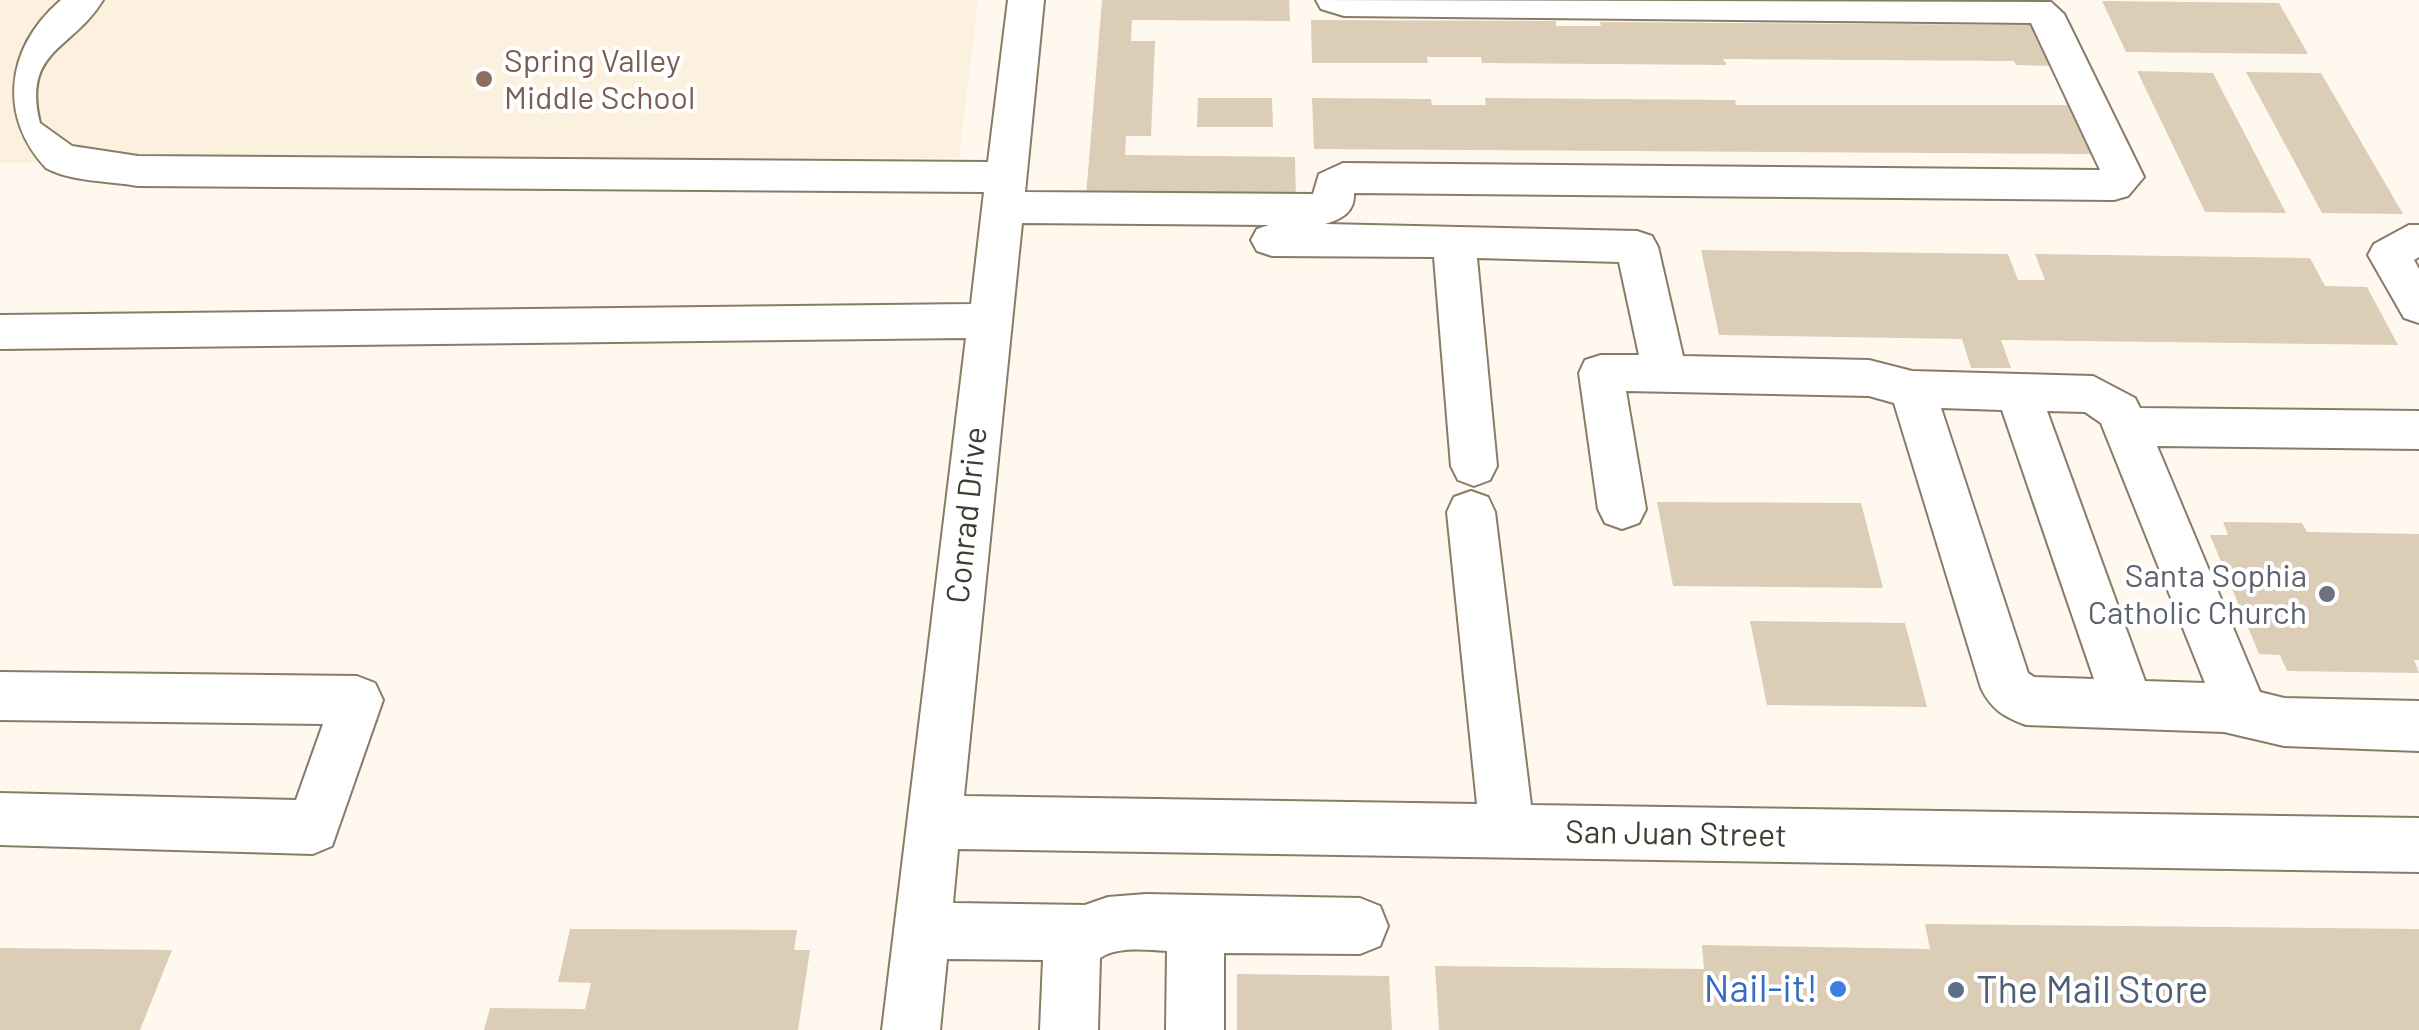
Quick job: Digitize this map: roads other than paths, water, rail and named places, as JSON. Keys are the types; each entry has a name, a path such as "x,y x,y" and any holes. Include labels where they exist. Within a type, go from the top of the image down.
{"street":[{"path":"85,0 60,19 35,48 14,88 22,130 62,159 138,171 1002,208 1454,241 1637,247 1665,374"},
{"name":"Conrad Drive","path":"910,1030 1026,0"},
{"path":"1002,208 1322,210 1334,202 1332,185 1343,178 2114,185 2124,177 2044,14 2038,11 1344,4 1334,0"},
{"path":"1454,241 1472,489 1507,832"},
{"path":"2419,241 2409,241 2389,255 2419,306"},
{"path":"0,332 989,320"},
{"path":"1622,510 1601,373 1869,378 1912,389 2093,394 2120,412 2242,710"},
{"path":"1912,389 2008,688 2026,701 2242,710 2284,722 2419,726"},
{"path":"2018,392 2128,705"},
{"path":"2126,427 2419,430"},
{"path":"0,696 357,700 313,827 0,819"},
{"name":"San Juan Street","path":"932,822 2419,846"},
{"path":"921,931 1084,932 1104,924 1360,926"},
{"path":"1195,1030 1196,924"},
{"path":"1070,1030 1074,948 1084,932"}],"place":[{"name":"Spring Valley Middle School","path":"484,79"},
{"name":"Santa Sophia Catholic Church","path":"2327,594"},
{"name":"Nail-it!","path":"1838,989"},
{"name":"The Mail Store","path":"1956,990"}]}
